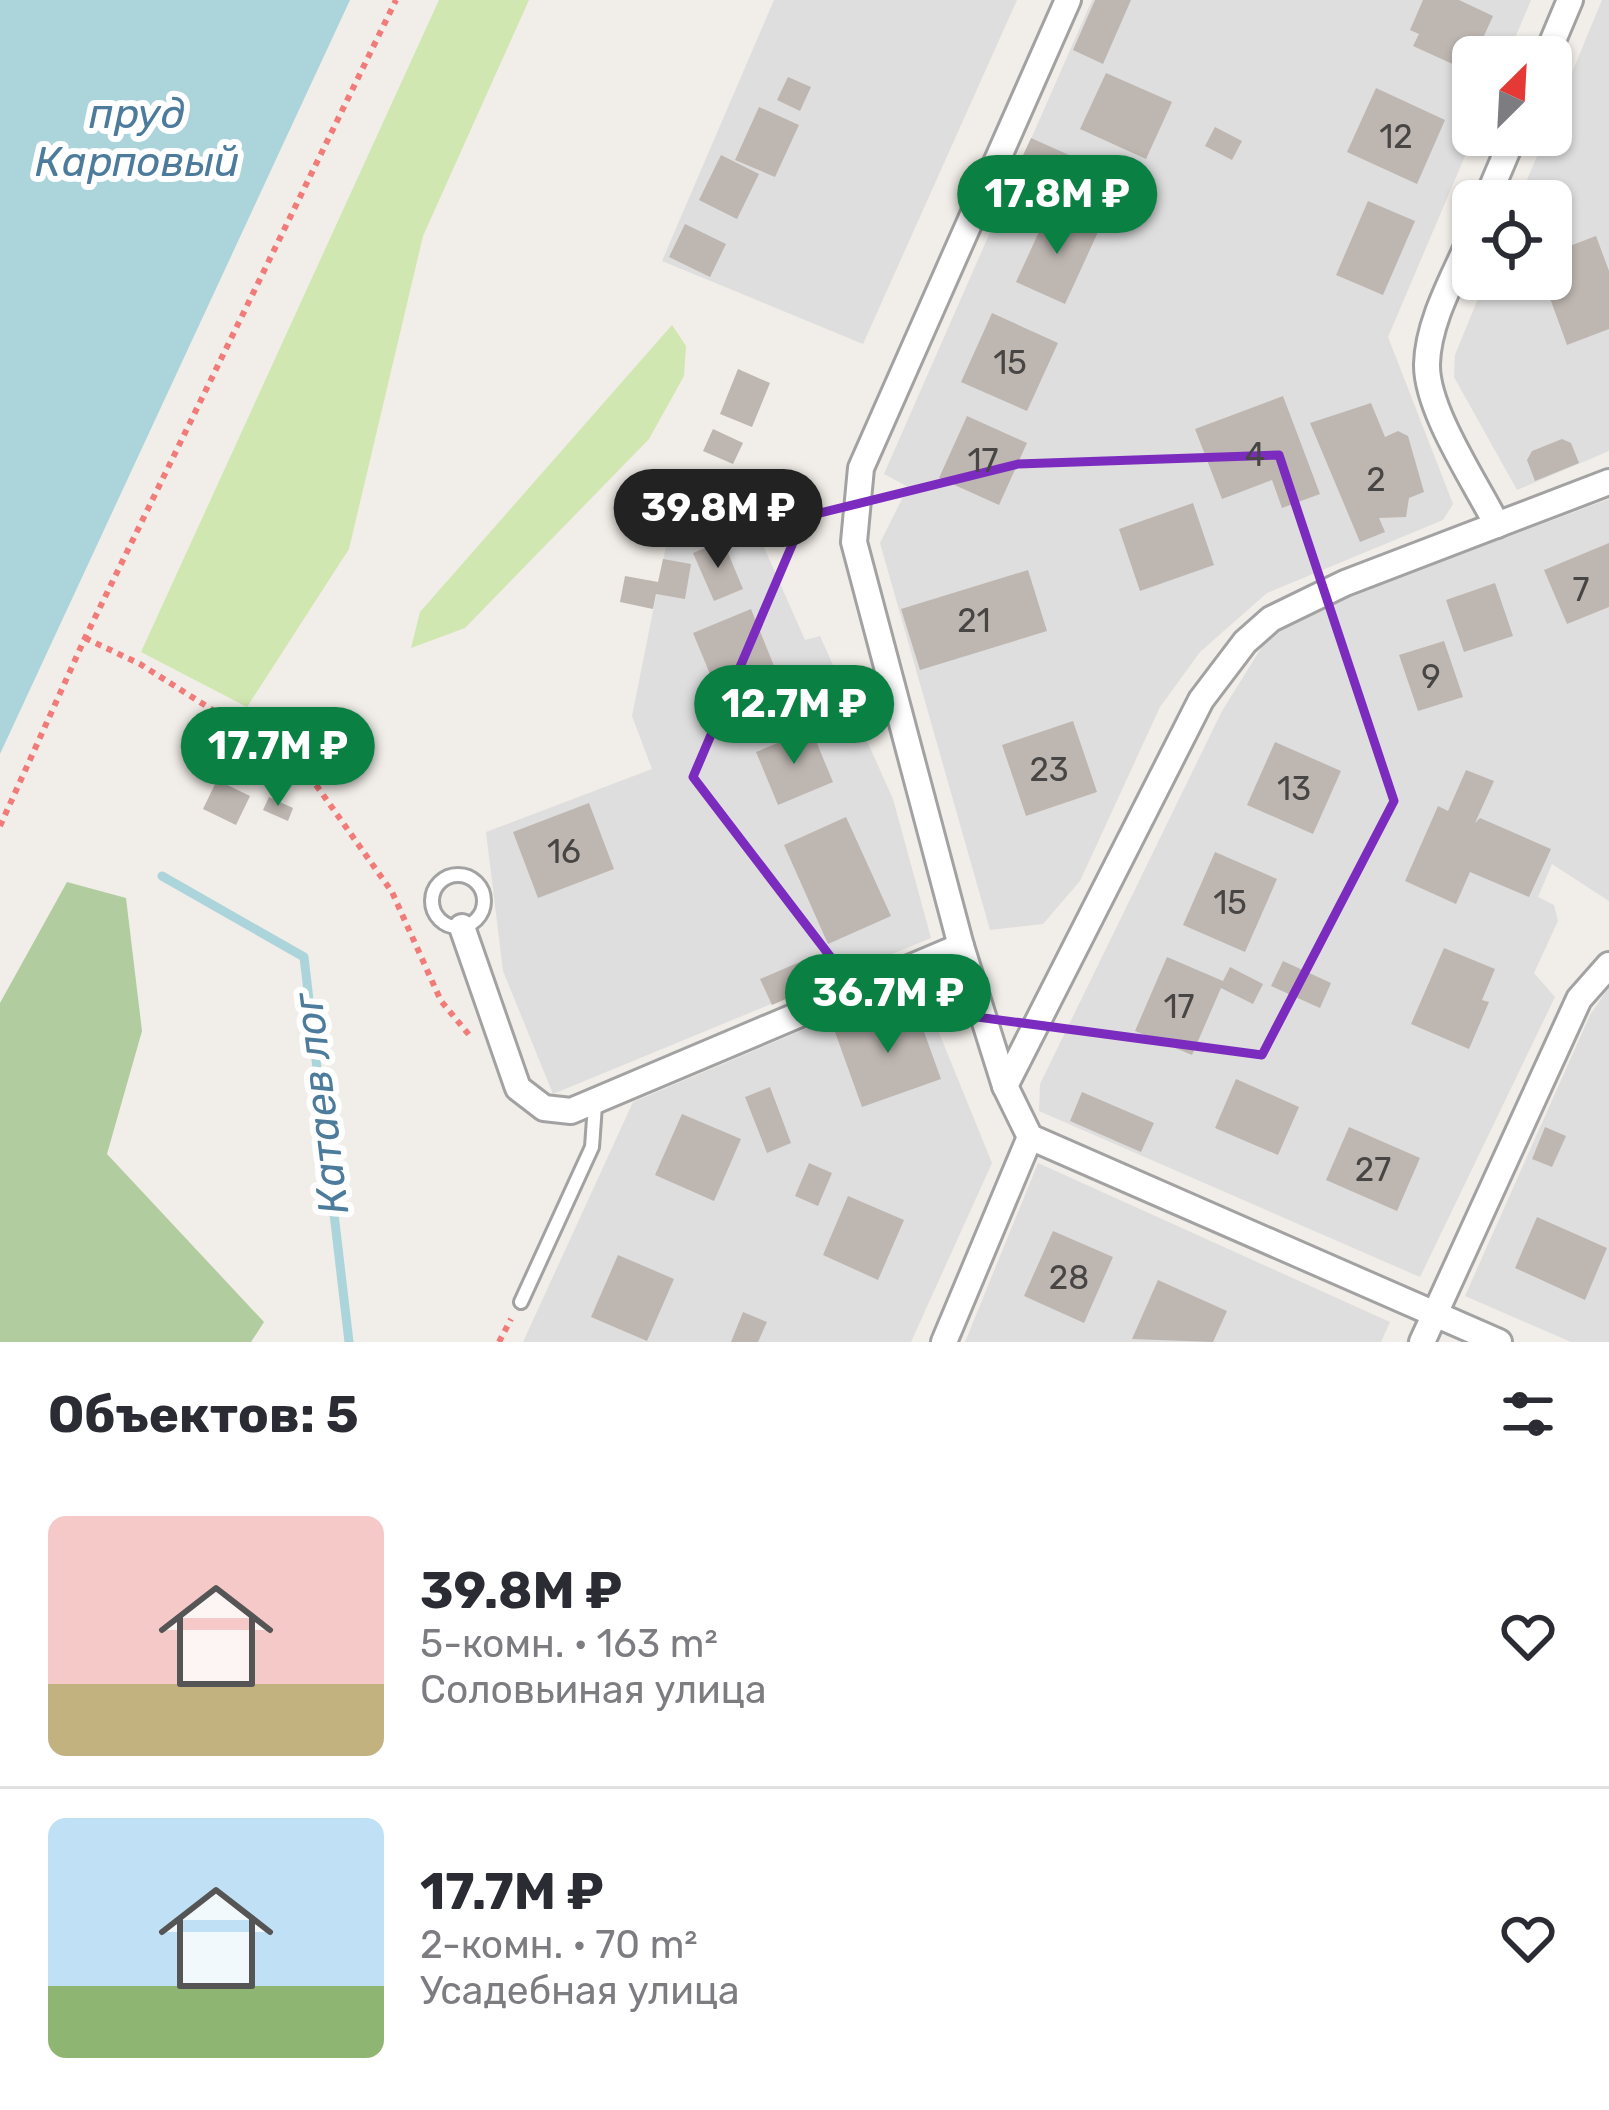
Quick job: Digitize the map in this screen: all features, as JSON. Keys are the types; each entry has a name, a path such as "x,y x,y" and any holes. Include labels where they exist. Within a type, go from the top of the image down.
{"street":[{"path":"1068,0 861,468 854,505 854,542 962,946 1005,1086 1030,1137 1499,1342"},
{"path":"1555,36 1570,0"},
{"path":"1452,283 1427,359 1428,389 1497,525"},
{"path":"1005,1086 1202,700 1245,642 1305,602 1609,482"},
{"path":"462,927 518,1088 553,1110 595,1105 962,946"},
{"path":"1422,1342 1579,1000 1609,965"},
{"path":"944,1342 1030,1137"}],"lane":[{"path":"453,876 472,880 483,897 478,916 462,927 442,922 432,906 437,886 453,876"},
{"path":"520,1302 592,1148 595,1105"}],"path":[{"path":"0,826 85,638 396,0"},
{"path":"85,638 140,664 304,768 392,892 442,1001 480,1047"}],"highlighted area":[{"path":"1279,455 1394,801 1262,1055 865,1002 693,777 804,517 1018,464"}],"shaded area":[{"path":"774,0 1017,0 863,344 662,261"},
{"path":"1092,0 1531,0 1516,36 1452,36 1452,156 1465,156 1388,337 1453,504 1443,520 1267,593 1200,652 1160,707 1080,881 1043,924 990,930 880,543 908,487 884,474"},
{"path":"1602,0 1609,0 1609,451 1517,490 1454,377 1455,355 1477,300 1572,300 1572,180 1527,180 1537,156 1572,156 1572,72"},
{"path":"1609,499 1609,901 1552,864 1538,897 1554,905 1558,921 1534,973 1555,997 1420,1277 1039,1111 1040,1084 1222,711 1268,637 1311,610"},
{"path":"751,518 805,640 820,636 893,799 931,938 553,1094 503,971 486,832 652,769 632,716 667,541"},
{"path":"918,981 992,1163 911,1342 523,1342 633,1102"},
{"path":"1609,987 1609,1342 1571,1342 1465,1296 1590,1015"},
{"path":"1038,1163 1390,1322 1381,1342 965,1342"}],"green space":[{"path":"439,0 529,0 423,236 349,549 247,707 141,652"},
{"path":"672,325 686,346 684,376 649,439 465,628 411,648 420,612"},
{"path":"67,882 126,898 142,1031 107,1154 264,1322 251,1342 0,1342 0,1003"}],"water":[{"name":"пруд Карповый","path":"0,0 350,0 0,754"}],"building":[{"path":"1095,0 1131,0 1103,64 1073,50"},
{"path":"1423,0 1459,0 1493,16 1484,36 1452,36 1452,64 1413,46 1419,34 1410,30"},
{"path":"1106,73 1172,102 1146,159 1080,129"},
{"path":"788,77 811,87 800,111 777,100"},
{"path":"1376,88 1445,120 1417,184 1347,152"},
{"path":"759,107 799,125 775,177 735,160"},
{"path":"1215,127 1242,141 1232,160 1205,146"},
{"path":"1031,138 1109,173 1097,200 1019,164"},
{"path":"721,155 759,174 737,219 699,200"},
{"path":"1368,201 1415,221 1383,295 1336,275"},
{"path":"1049,210 1098,232 1065,304 1016,282"},
{"path":"685,224 726,244 710,277 669,257"},
{"path":"1596,236 1609,271 1609,329 1567,345 1551,300 1572,300 1572,245"},
{"path":"992,313 1058,343 1027,411 961,382"},
{"path":"738,369 770,383 752,427 720,414"},
{"path":"1283,396 1320,494 1282,508 1272,480 1222,499 1195,429"},
{"path":"1371,403 1385,437 1398,431 1408,436 1424,492 1409,498 1406,517 1379,518 1385,532 1360,542 1310,423"},
{"path":"967,416 1027,443 999,505 939,478"},
{"path":"713,429 743,443 733,464 703,451"},
{"path":"1562,439 1571,443 1579,463 1535,481 1527,460 1532,451"},
{"path":"1193,503 1214,565 1140,591 1119,529"},
{"path":"723,541 743,589 714,601 693,553"},
{"path":"1609,543 1609,607 1567,624 1544,570"},
{"path":"663,559 691,564 685,599 656,594 653,609 620,602 625,576 658,582"},
{"path":"1028,570 1047,631 920,670 901,609"},
{"path":"1495,583 1513,636 1464,652 1446,600"},
{"path":"751,609 789,703 732,727 693,633"},
{"path":"1444,641 1463,697 1418,711 1399,655"},
{"path":"1073,721 1097,792 1026,816 1002,745"},
{"path":"811,729 833,782 778,805 756,752"},
{"path":"1275,742 1341,771 1313,834 1247,805"},
{"path":"1466,770 1494,781 1475,823 1480,818 1551,849 1529,897 1470,872 1456,904 1405,881 1438,806 1448,811"},
{"path":"217,780 250,796 236,825 203,809"},
{"path":"269,797 293,808 288,821 263,810"},
{"path":"589,803 614,869 538,898 513,832"},
{"path":"846,817 891,916 828,944 784,845"},
{"path":"1215,852 1277,879 1245,952 1183,925"},
{"path":"1444,948 1495,969 1482,1000 1489,1002 1469,1049 1411,1024"},
{"path":"1167,957 1223,981 1230,967 1263,984 1253,1004 1221,988 1192,1055 1135,1031"},
{"path":"809,958 820,984 772,1005 760,979"},
{"path":"1283,961 1331,983 1320,1008 1271,986"},
{"path":"914,1004 941,1079 862,1107 835,1032"},
{"path":"1236,1079 1299,1107 1278,1155 1215,1128"},
{"path":"770,1087 791,1143 767,1153 745,1097"},
{"path":"1082,1092 1154,1123 1141,1152 1070,1121"},
{"path":"682,1114 741,1139 714,1201 655,1175"},
{"path":"1349,1127 1420,1158 1397,1211 1326,1180"},
{"path":"1545,1127 1566,1136 1552,1167 1532,1159"},
{"path":"809,1163 832,1173 818,1206 795,1196"},
{"path":"848,1196 904,1220 878,1280 823,1255"},
{"path":"1537,1217 1607,1248 1585,1300 1515,1268"},
{"path":"1053,1231 1113,1257 1084,1323 1024,1296"},
{"path":"618,1255 674,1279 647,1341 591,1317"},
{"path":"1158,1280 1227,1311 1213,1342 1132,1339"},
{"path":"743,1312 767,1322 758,1342 731,1342"}],"waterway":[{"name":"Катаев лог","path":"162,876 304,957 349,1342"}]}
